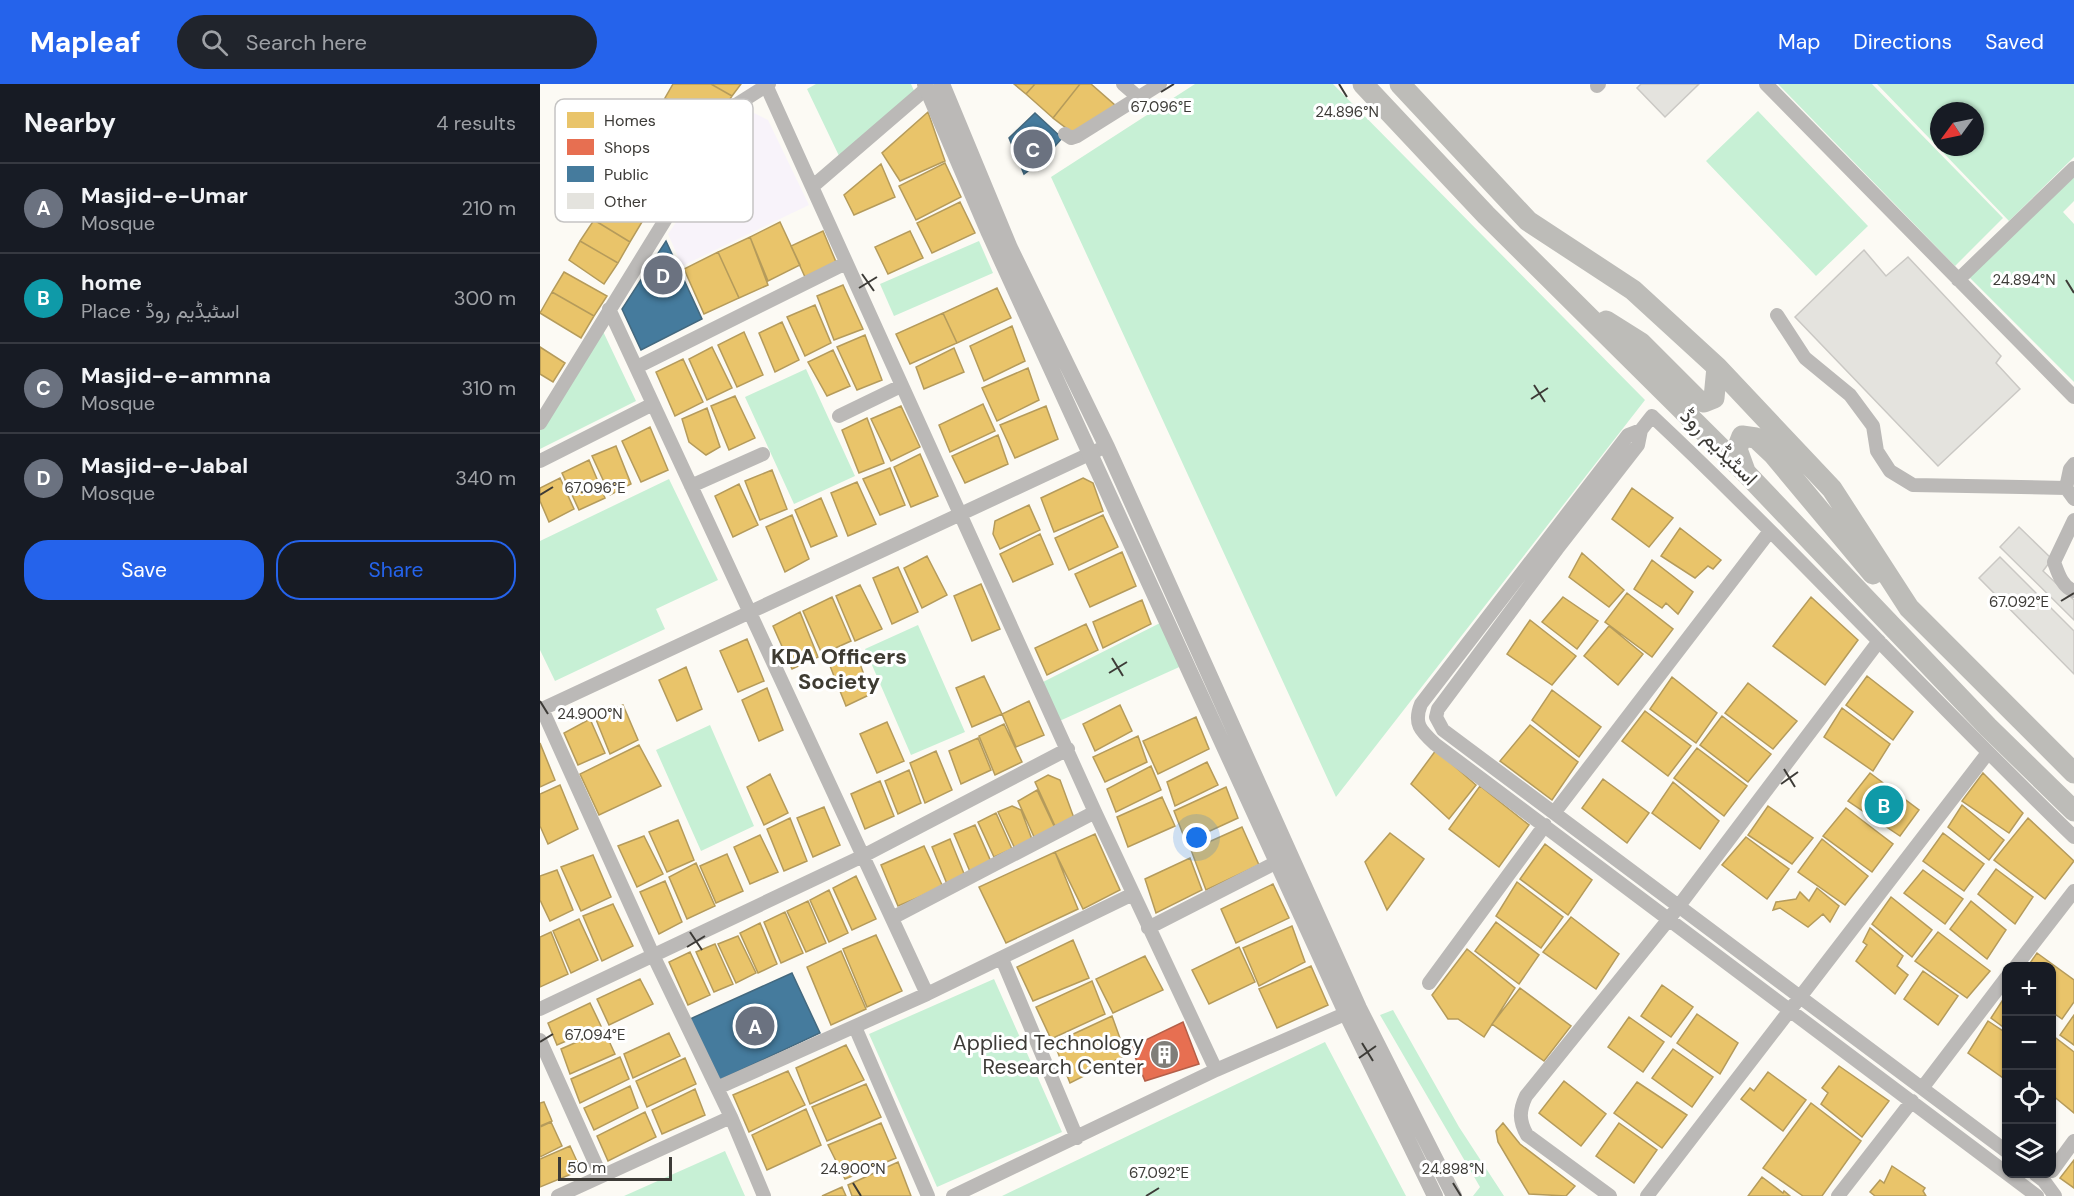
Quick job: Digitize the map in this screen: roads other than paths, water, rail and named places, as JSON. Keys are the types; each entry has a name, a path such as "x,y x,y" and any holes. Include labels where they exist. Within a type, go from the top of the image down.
{"main road":[{"name":"اسٹیڈیم روڈ","path":"1363,84 1486,215 1745,471 1980,719 2074,811"},
{"path":"1400,84 1528,221 1633,290 1717,367 1832,489 1908,608"},
{"path":"1575,301 1641,343 1698,400 1704,402 1714,398 1717,367"},
{"path":"1745,471 1737,449 1742,436 1756,438 1773,454 1871,571 2074,773"}],"street":[{"path":"743,99 762,84 812,187 1148,928 1216,1070"},
{"path":"1123,84 1138,97"},
{"path":"1065,134 1071,138 1077,136 1160,84"},
{"path":"1766,84 2074,397"},
{"path":"812,187 932,86 1090,454 1277,862 1353,1010 1454,1196"},
{"path":"1958,279 2074,168"},
{"path":"540,423 663,222"},
{"path":"1004,250 1107,447 1435,1196"},
{"path":"637,368 846,263"},
{"path":"609,309 927,994"},
{"path":"1777,315 1805,358 1850,395 1873,426 1877,451 1890,471 1913,485 2070,494 2070,469 2074,464"},
{"path":"839,416 901,386"},
{"path":"1667,395 1655,406 1652,416 1641,430 1638,445 1438,709 1436,717 1443,730 1669,919 2035,1196 2044,1178"},
{"path":"540,461 653,404"},
{"path":"1652,416 1770,531 1987,754 2074,837"},
{"path":"1641,430 1628,435 1421,704 1416,718 1418,726 1435,744 1679,904 2002,1147"},
{"path":"764,1196 731,1117 653,955 541,710 1107,447"},
{"path":"691,486 763,454"},
{"path":"2074,520 2054,562 2059,576 2068,589 2074,591"},
{"path":"1429,983 1550,819 1770,531"},
{"path":"1610,1196 1527,1135 1521,1124 1520,1108 1526,1096 1669,919 1879,641"},
{"path":"540,1009 863,856 1068,749"},
{"path":"1647,1196 1987,754"},
{"path":"892,918 1095,812"},
{"path":"1148,928 1277,862"},
{"path":"2019,962 2074,891"},
{"path":"717,1088 927,994 1133,894"},
{"path":"1002,959 1077,1138"},
{"path":"1923,1087 2002,984"},
{"path":"953,1196 1216,1070 1353,1010"},
{"path":"855,1027 928,1196"},
{"path":"540,1040 601,1176"},
{"path":"1838,1196 1912,1101"},
{"path":"558,1196 731,1117"},
{"path":"2056,1162 2074,1141"},
{"path":"2046,1178 2055,1196"}],"place":[{"name":"Masjid-e-ammna","path":"1033,149"},
{"name":"Masjid-e-Jabal","path":"663,275"},
{"name":"home","path":"1884,805"},
{"name":"Masjid-e-Umar","path":"755,1026"},
{"name":"Applied Technology Research Center","path":"1165,1055"}],"district":[{"name":"KDA Officers Society","path":"839,668"}]}
